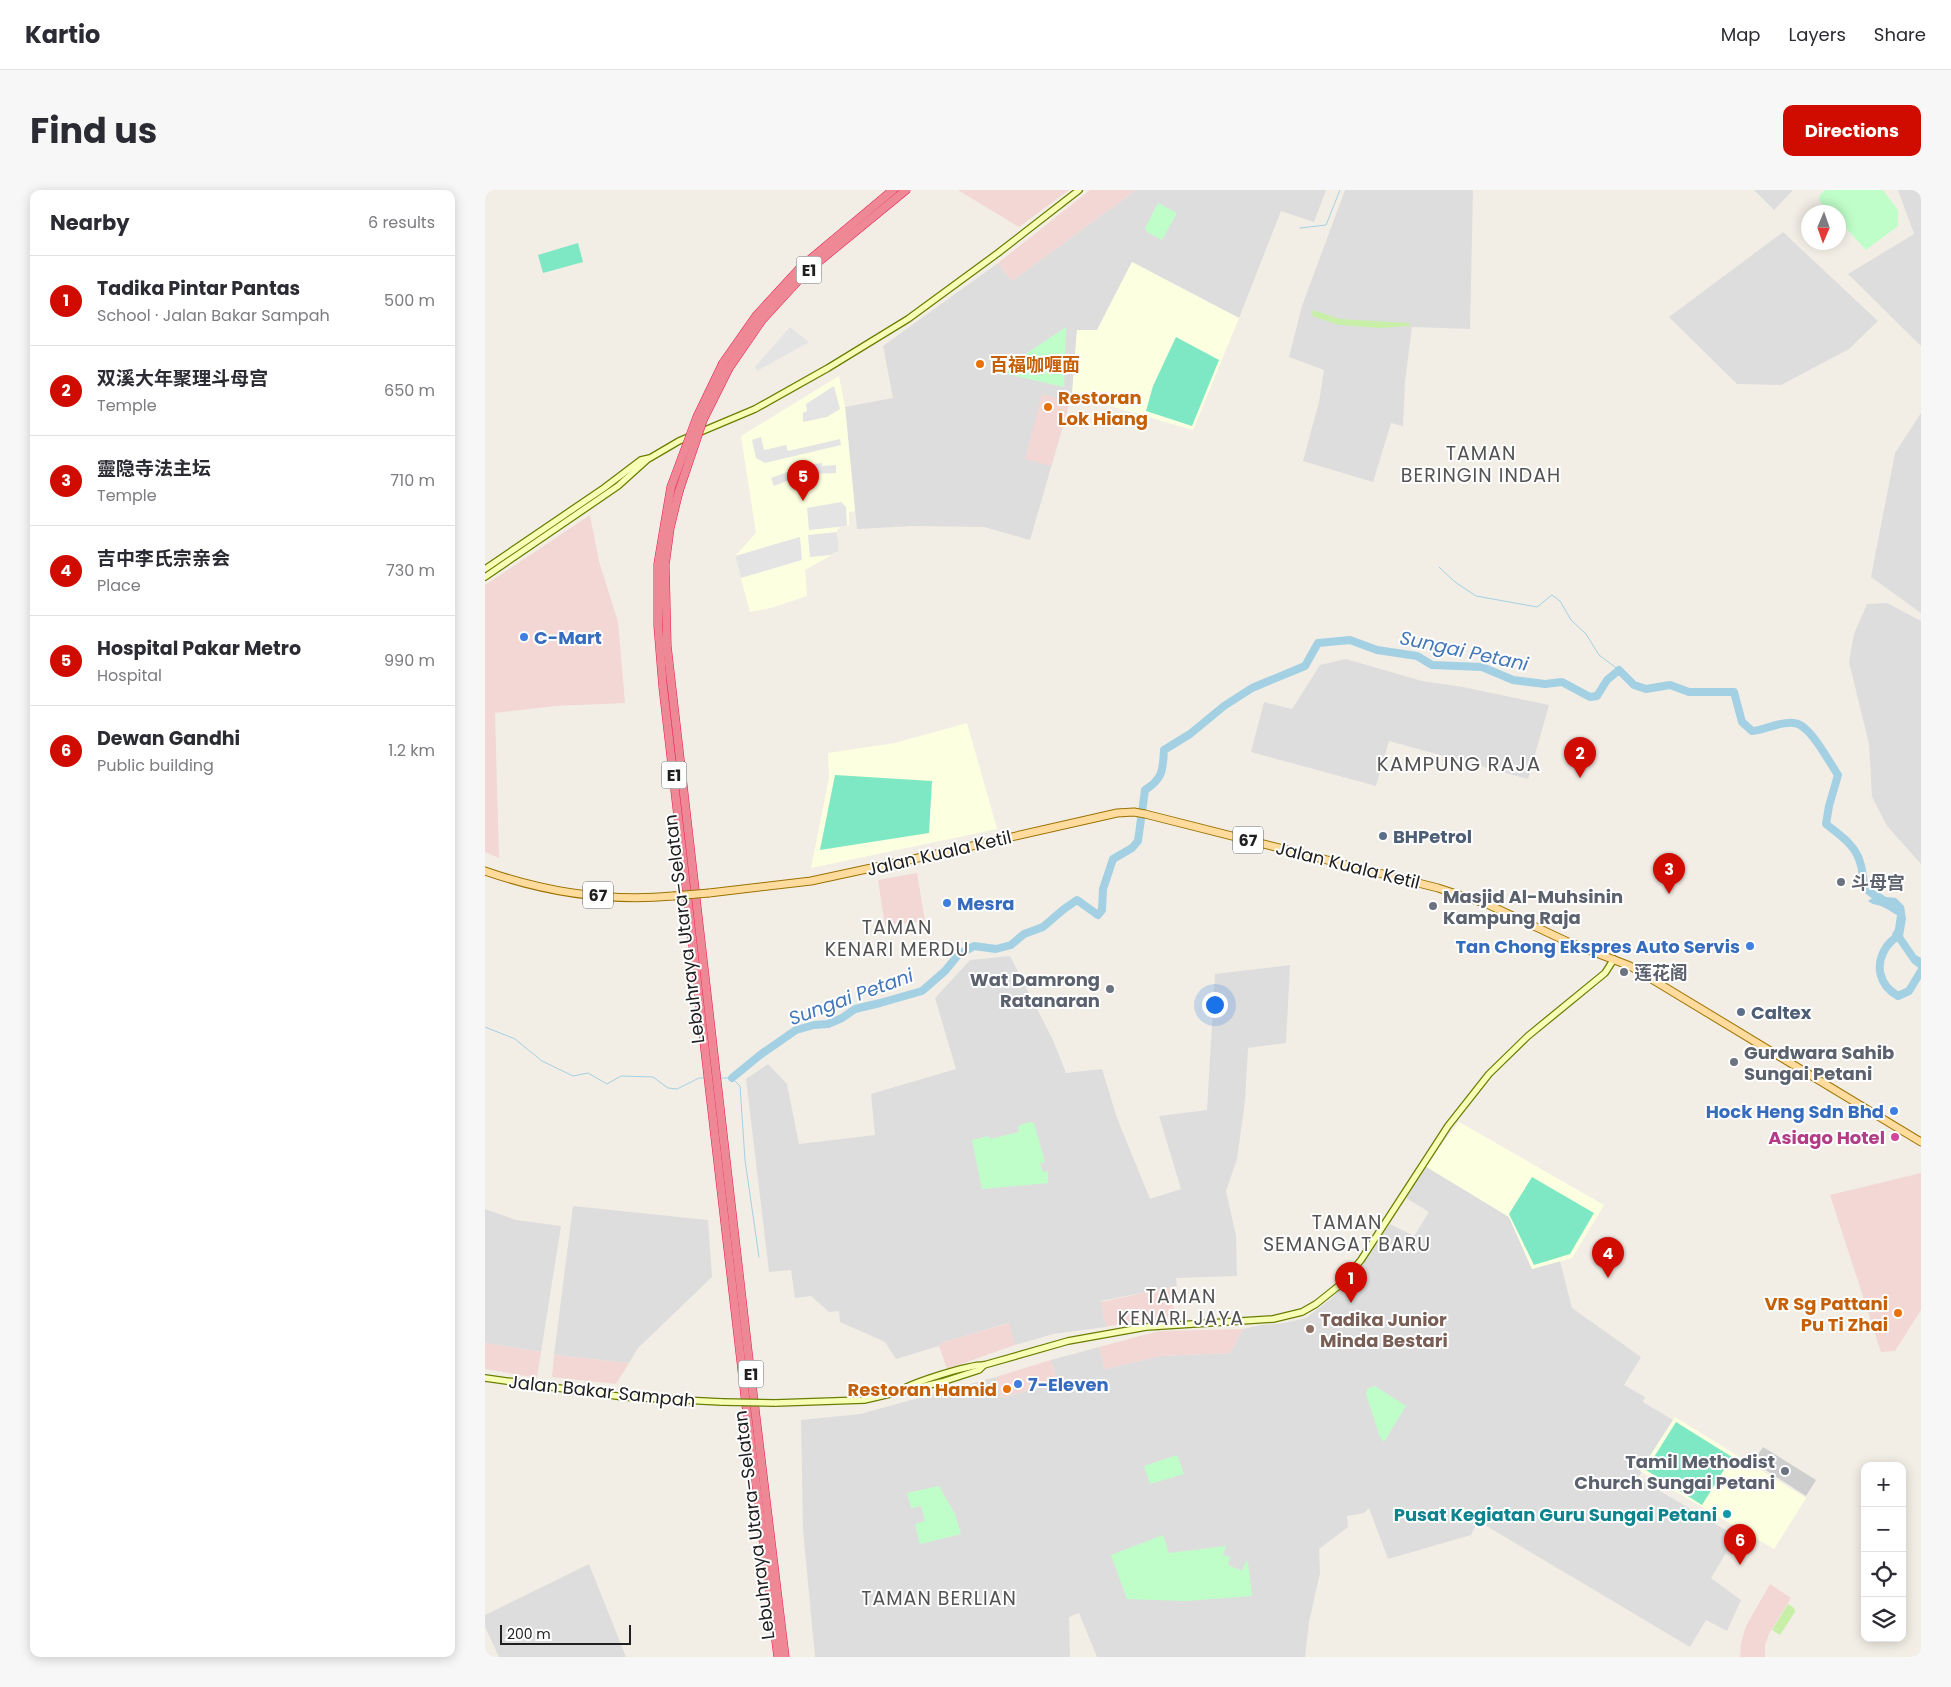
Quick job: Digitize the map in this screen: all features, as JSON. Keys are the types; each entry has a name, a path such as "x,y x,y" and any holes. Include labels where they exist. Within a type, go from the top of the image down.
{"highway":[{"name":"Lebuhraya Utara–Selatan","path":"711,1065 663,687 658,626 658,564 671,486 697,417 757,316 801,267 893,190"},
{"name":"Lebuhraya Utara–Selatan","path":"785,1657 711,1065 667,646 665,565 669,528 679,491 703,420 726,366 762,320 806,272 906,190"},
{"name":"Lebuhraya Utara–Selatan","path":"714,1091 747,1413 778,1657"}],"main road":[{"path":"485,577 506,558 641,460 650,458 679,441 739,416 786,392 907,319 998,253 1079,190"},
{"path":"485,569 506,558"},
{"name":"Jalan Kuala Ketil","path":"485,871 515,882 564,892 630,897 709,893 811,881 945,853 1095,817 1134,812 1145,814 1451,892 1487,904 1568,942 1614,959 1653,979 1921,1142"},
{"name":"Jalan Bakar Sampah","path":"485,1378 624,1397 722,1402 857,1401 899,1391 911,1384 972,1366 985,1365 1067,1341 1147,1327 1273,1319 1302,1312 1316,1304 1341,1284 1361,1260 1448,1126 1489,1074 1528,1036 1605,973 1614,959"}],"shaded area":[{"path":"958,190 1069,190 1019,227"},
{"path":"1090,190 1136,190 1012,281 998,263"},
{"path":"1136,190 1326,190 1314,222 1281,211 1239,318 1132,262 1097,330 1077,330 1072,395 1030,540 984,527 912,526 857,529 845,407 893,398 883,346 998,263 1012,281"},
{"path":"1345,190 1473,190 1470,329 1412,327 1405,381 1403,426 1391,423 1373,482 1303,461 1319,402 1324,370 1289,357 1302,306"},
{"path":"1754,190 1793,190 1774,210"},
{"path":"1898,190 1921,190 1921,346 1848,274 1914,234"},
{"path":"1783,232 1878,321 1849,349 1781,385 1737,384 1669,317"},
{"path":"1132,262 1239,318 1193,430 1072,395 1077,330 1097,330"},
{"path":"790,327 809,342 757,371 755,367"},
{"path":"839,376 845,407 855,511 849,512 849,526 840,527 837,530 839,551 805,570 807,596 771,608 750,612 735,556 756,533 741,436"},
{"path":"834,386 840,409 827,417 803,422 803,413 807,411 806,404"},
{"path":"1042,394 1070,401 1051,466 1025,459"},
{"path":"1921,413 1921,613 1871,577 1895,453"},
{"path":"761,437 764,450 786,445 788,451 840,439 841,445 765,463 756,458 752,440"},
{"path":"822,463 822,466 836,465 836,473 805,474 774,486 771,478 806,465"},
{"path":"841,502 846,507 847,526 809,530 807,508"},
{"path":"590,515 599,561 618,622 625,703 555,706 495,713 499,858 485,852 485,585"},
{"path":"837,532 839,551 831,555 810,557 808,535"},
{"path":"800,537 802,560 741,578 735,556"},
{"path":"1887,603 1921,621 1921,864 1887,826 1872,797 1869,744 1849,662 1854,634 1867,604"},
{"path":"1346,659 1422,681 1463,687 1549,705 1528,779 1389,741 1376,786 1251,752 1264,702 1292,709 1320,665"},
{"path":"967,723 997,829 811,868 829,778 828,753 895,743"},
{"path":"917,873 925,921 885,926 878,880"},
{"path":"1010,956 1053,1040 1066,1073 1102,1069 1117,1118 1150,1199 1181,1189 1159,1116 1207,1110 1215,974 1290,965 1286,1043 1248,1048 1245,1101 1237,1159 1226,1191 1236,1236 1237,1276 1176,1278 1177,1286 1101,1301 1106,1327 1053,1334 1015,1345 1008,1323 896,1359 885,1342 840,1322 839,1311 829,1312 811,1296 795,1298 791,1270 769,1272 746,1079 768,1064 787,1084 799,1144 875,1135 871,1094 956,1069 935,998 970,960"},
{"path":"1459,1122 1604,1205 1572,1258 1532,1269 1509,1217 1425,1166"},
{"path":"1425,1166 1509,1217 1532,1269 1560,1261 1572,1308 1641,1357 1624,1385 1645,1397 1643,1402 1673,1420 1638,1478 1736,1536 1711,1578 1741,1600 1727,1631 1706,1620 1690,1647 1478,1521 1471,1535 1388,1559 1369,1508 1364,1513 1347,1516 1348,1527 1319,1549 1320,1573 1309,1622 1305,1657 1097,1657 1079,1613 1069,1617 1070,1657 815,1657 803,1530 801,1420 860,1414 996,1377 1002,1398 1057,1382 1051,1360 1099,1347 1105,1369 1160,1356 1230,1353 1243,1329 1306,1318 1333,1297 1390,1224 1414,1236 1429,1212 1406,1198"},
{"path":"1921,1173 1921,1310 1895,1351 1881,1352 1830,1195"},
{"path":"573,1206 708,1220 712,1277 638,1348 629,1363 554,1355"},
{"path":"485,1209 516,1220 561,1226 541,1352 485,1343"},
{"path":"1170,1287 1176,1322 1121,1324 1106,1327 1101,1302"},
{"path":"1009,1323 1015,1345 947,1369 939,1346 944,1342"},
{"path":"1243,1329 1230,1353 1160,1356 1105,1369 1099,1347 1159,1331"},
{"path":"485,1343 541,1352 537,1378 485,1369"},
{"path":"554,1355 629,1363 616,1384 552,1377"},
{"path":"1051,1360 1057,1382 1002,1398 996,1377"},
{"path":"1675,1417 1806,1498 1774,1549 1640,1471"},
{"name":"Tamil Methodist Church Sungai Petani","path":"1763,1447 1816,1480 1806,1496 1753,1462"},
{"path":"589,1564 626,1657 499,1657 485,1627 485,1615"},
{"path":"1770,1584 1791,1598 1769,1634 1765,1645 1765,1657 1740,1657 1741,1643 1746,1626"}],"green space":[{"path":"1825,190 1883,190 1898,210 1898,226 1866,250 1846,229 1846,205 1823,205 1819,201 1820,195"},
{"path":"1158,203 1177,213 1162,240 1147,232 1145,228"},
{"path":"578,243 583,262 543,273 538,255"},
{"path":"1313,310 1340,319 1409,323 1410,326 1380,328 1339,325 1312,316"},
{"path":"1066,327 1064,387 999,372"},
{"path":"1176,337 1219,360 1192,426 1146,411 1153,386"},
{"path":"835,775 932,781 929,833 820,850"},
{"path":"1030,1122 1034,1123 1045,1162 1040,1164 1043,1172 1048,1171 1048,1183 982,1189 972,1140 988,1136 990,1139 1019,1132 1018,1126"},
{"path":"1532,1177 1594,1213 1570,1254 1534,1265 1509,1214"},
{"path":"1375,1386 1406,1406 1384,1442 1380,1437 1366,1394 1367,1389"},
{"path":"1676,1422 1732,1457 1702,1505 1646,1470"},
{"path":"1177,1455 1184,1474 1150,1484 1144,1466"},
{"path":"939,1486 955,1514 961,1534 920,1544 915,1524 925,1521 921,1506 911,1508 907,1493"},
{"path":"1163,1535 1169,1553 1226,1546 1223,1555 1230,1557 1228,1565 1242,1571 1246,1561 1248,1562 1252,1596 1186,1601 1127,1599 1111,1555"},
{"path":"1788,1604 1794,1608 1795,1612 1780,1635 1772,1630"}],"water":[{"path":"1880,893 1886,897 1896,898 1904,906 1906,919 1903,936 1916,955 1921,958 1921,970 1912,963 1892,934 1895,929 1897,915 1868,901"}],"waterway":[{"path":"1300,228 1326,225 1340,190"},
{"path":"1439,567 1455,582 1476,596 1537,607 1552,595 1560,601 1571,620 1586,634 1599,655 1619,670"},
{"name":"Sungai Petani","path":"732,1078 760,1055 796,1030 814,1025 828,1024 842,1018 855,1009 922,991 945,971 958,955 974,946 996,949 1011,945 1024,934 1043,927 1077,900 1098,915 1102,910 1103,889 1113,859 1132,848 1138,841 1145,790 1159,778 1164,750 1190,734 1224,706 1252,688 1305,666 1318,643 1350,640 1377,650 1417,656 1432,665 1482,667 1513,680 1545,684 1562,682 1590,697 1597,696 1607,680 1619,670 1634,685 1646,689 1670,685 1689,692 1734,692 1742,722 1752,731 1783,723 1794,723 1806,730 1819,744 1838,775 1826,824 1853,848 1859,859 1866,887 1875,896 1884,901"},
{"name":"Sungai Petani","path":"1899,935 1888,945 1881,960 1881,974 1886,986 1898,996 1909,991 1921,971"},
{"name":"Sungai Petani","path":"485,1027 515,1039 542,1061 573,1076 588,1073 607,1084 621,1076 653,1077 668,1088 677,1089 699,1078 704,1078"},
{"path":"721,1078 732,1078 740,1086 745,1160 759,1257"}],"place":[{"name":"百福咖喱面","path":"980,364"},
{"name":"Restoran Lok Hiang","path":"1048,407"},
{"name":"Hospital Pakar Metro","path":"803,501"},
{"name":"C-Mart","path":"524,637"},
{"name":"双溪大年聚理斗母宫","path":"1580,778"},
{"name":"BHPetrol","path":"1383,836"},
{"name":"斗母宫","path":"1841,882"},
{"name":"靈隐寺法主坛","path":"1669,894"},
{"name":"Mesra","path":"947,903"},
{"name":"Masjid Al-Muhsinin Kampung Raja","path":"1433,906"},
{"name":"Tan Chong Ekspres Auto Servis","path":"1750,946"},
{"name":"莲花阁","path":"1624,972"},
{"name":"Wat Damrong Ratanaran","path":"1110,989"},
{"name":"Caltex","path":"1741,1012"},
{"name":"Gurdwara Sahib Sungai Petani","path":"1734,1062"},
{"name":"Hock Heng Sdn Bhd","path":"1894,1111"},
{"name":"Asiago Hotel","path":"1895,1137"},
{"name":"吉中李氏宗亲会","path":"1608,1278"},
{"name":"Tadika Pintar Pantas","path":"1351,1303"},
{"name":"VR Sg Pattani Pu Ti Zhai","path":"1898,1313"},
{"name":"Tadika Junior Minda Bestari","path":"1310,1329"},
{"name":"7-Eleven","path":"1018,1384"},
{"name":"Restoran Hamid","path":"1007,1389"},
{"name":"Tamil Methodist Church Sungai Petani","path":"1785,1471"},
{"name":"Pusat Kegiatan Guru Sungai Petani","path":"1727,1514"},
{"name":"Dewan Gandhi","path":"1740,1565"}],"district":[{"name":"TAMAN BERINGIN INDAH","path":"1481,464"},
{"name":"KAMPUNG RAJA","path":"1459,764"},
{"name":"TAMAN KENARI MERDU","path":"897,938"},
{"name":"TAMAN SEMANGAT BARU","path":"1347,1233"},
{"name":"TAMAN KENARI JAYA","path":"1181,1307"},
{"name":"TAMAN BERLIAN","path":"939,1598"}]}
